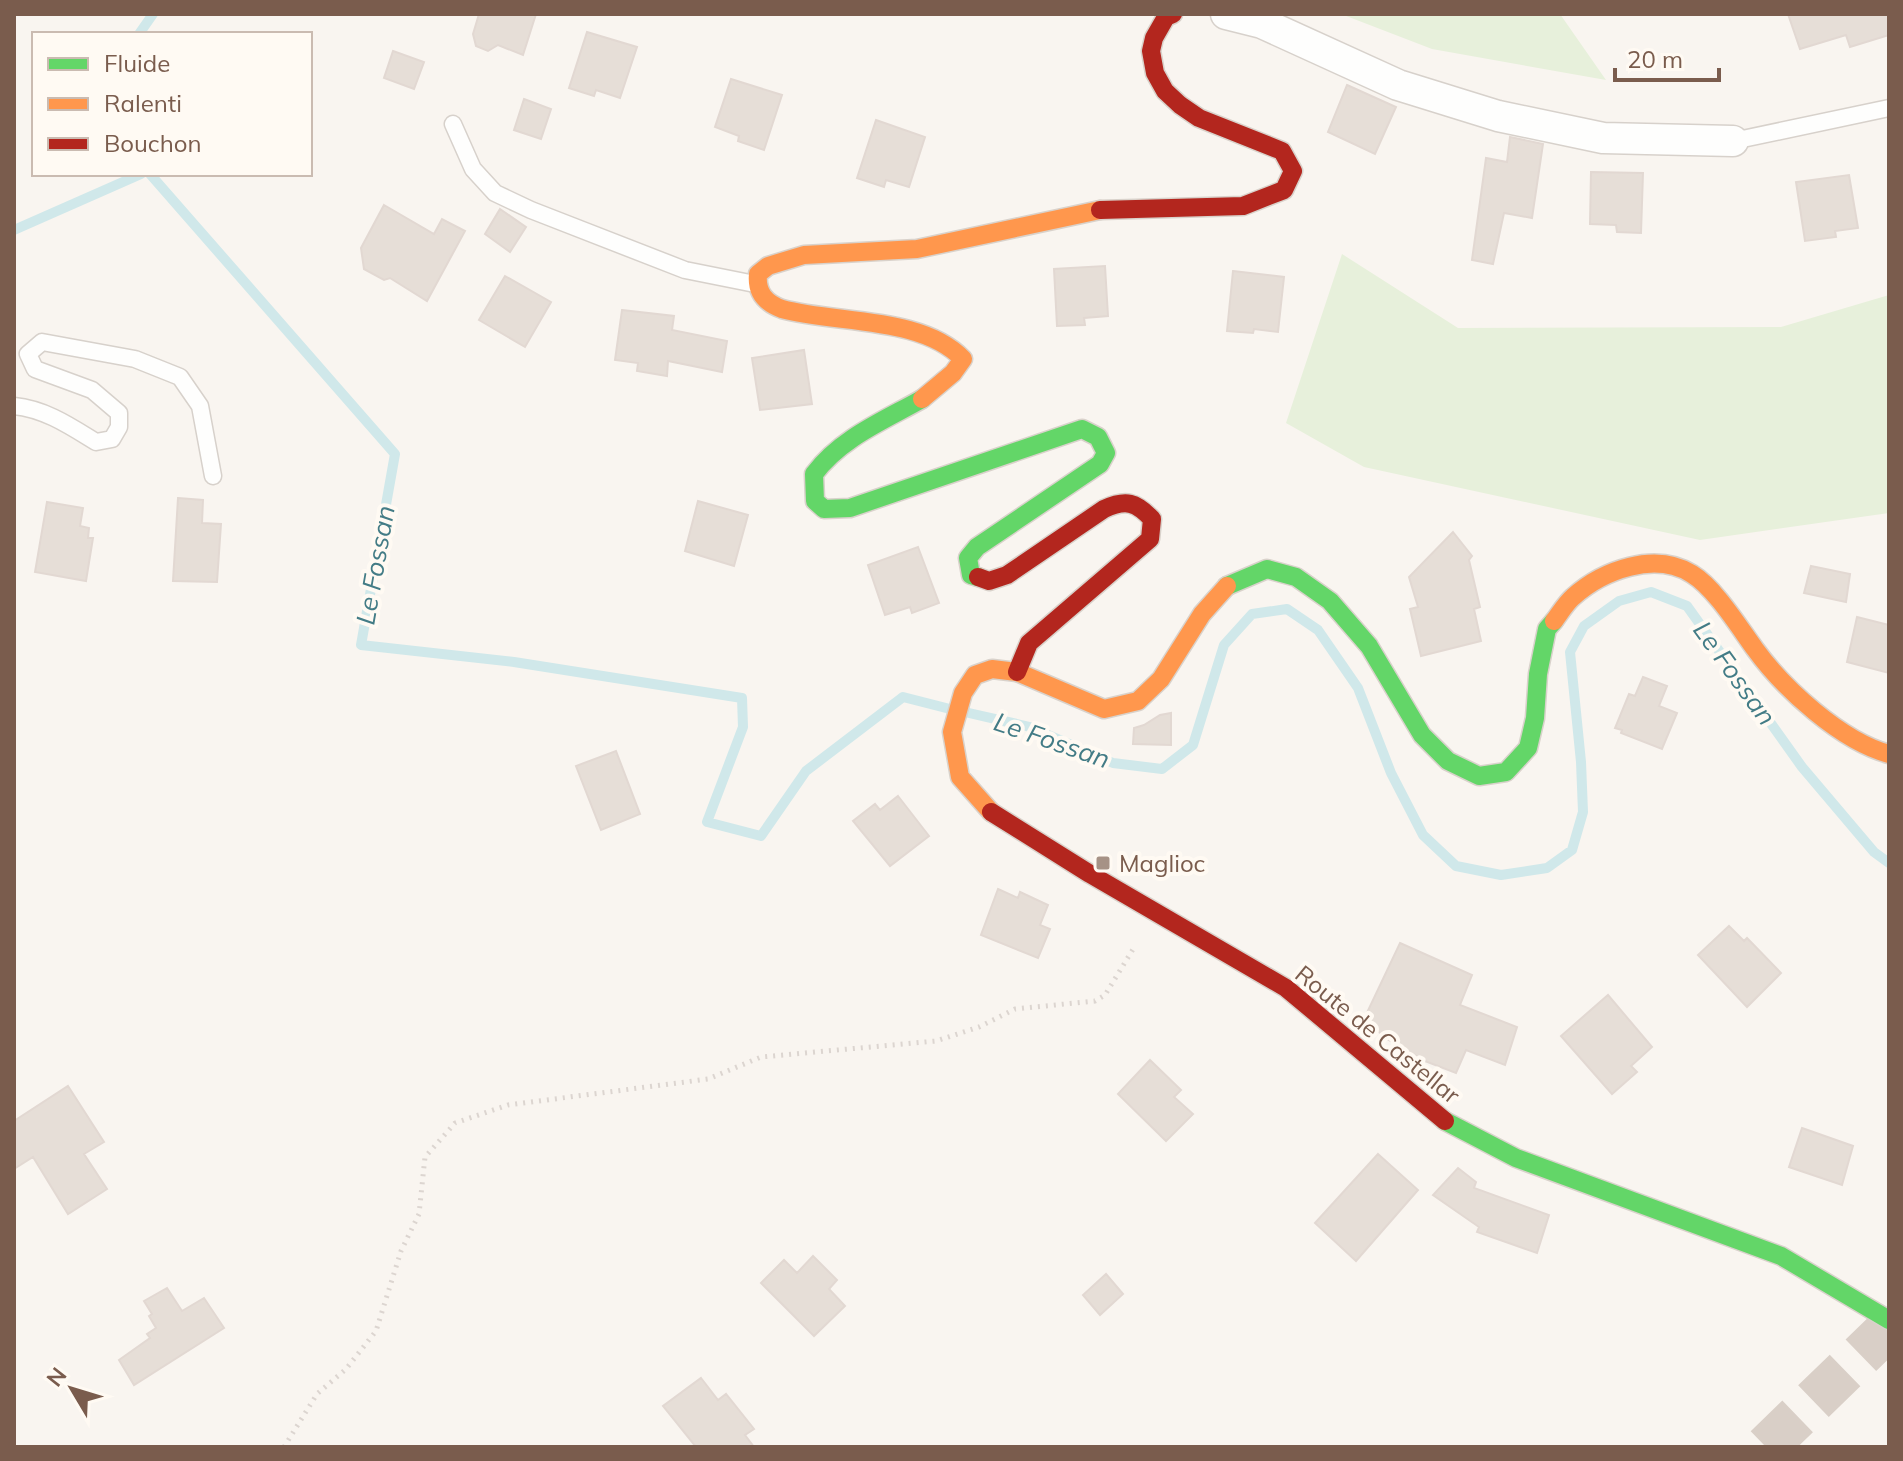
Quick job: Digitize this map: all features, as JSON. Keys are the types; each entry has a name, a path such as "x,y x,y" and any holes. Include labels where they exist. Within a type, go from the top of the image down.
{"street":[{"path":"1226,14 1262,23 1398,85 1498,116 1603,138 1733,141"},
{"path":"1017,672 1029,643 1150,539 1152,519 1135,502 1121,501 1104,509 1007,575 989,581 971,575 968,558 977,547 1100,464 1106,453 1098,437 1082,429 882,499 850,508 824,509 815,501 814,474 835,450 937,387 957,371 963,359 958,349 943,341 874,324 790,311 770,304 761,296 756,284 758,274 768,266 804,255 917,249 1093,210 1243,206 1284,190 1293,171 1282,151 1194,116 1160,87 1151,50 1168,15"},
{"name":"Route de Castellar","path":"1889,754 1874,750 1818,716 1758,653 1727,609 1693,574 1661,562 1611,572 1573,597 1547,629 1528,748 1506,772 1479,776 1448,761 1422,735 1369,646 1330,601 1296,577 1267,569 1227,586 1202,614 1161,679 1138,701 1104,709 1017,672 992,669 975,675 963,693 952,732 960,777 990,811 1090,874 1286,988 1434,1114 1516,1158 1781,1256 1889,1320"}],"lane":[{"path":"1733,141 1889,108"},
{"path":"453,124 473,169 495,193 685,270 756,284"},
{"path":"14,406 30,408 58,419 96,442 112,439 119,427 119,413 92,390 35,369 28,354 42,342 135,359 180,377 200,406 213,476"}],"path":[{"path":"284,1447 317,1394 346,1369 376,1331 401,1251 419,1214 425,1157 455,1123 508,1105 708,1079 761,1057 936,1041 979,1027 1015,1009 1095,1001 1105,995 1157,912"}],"green space":[{"path":"1341,14 1560,14 1606,80 1432,49"},
{"path":"1342,254 1458,328 1781,327 1889,295 1889,513 1700,540 1364,467 1286,423"}],"building":[{"path":"479,14 536,14 523,55 498,45 488,51 476,46 473,34"},
{"path":"1788,14 1889,14 1889,35 1850,47 1846,35 1800,49"},
{"path":"587,32 637,47 620,98 596,90 594,96 569,88"},
{"path":"393,51 424,62 414,89 384,78"},
{"path":"731,79 782,95 764,150 738,141 739,136 715,127"},
{"path":"1347,85 1396,107 1375,154 1328,132"},
{"path":"524,99 551,109 541,139 514,130"},
{"path":"876,120 925,137 909,187 886,180 884,187 857,178"},
{"path":"1510,137 1543,144 1532,218 1504,213 1493,264 1472,260 1486,158 1507,162"},
{"path":"1591,172 1643,173 1641,233 1617,232 1616,225 1590,224"},
{"path":"1849,175 1858,228 1835,231 1836,237 1805,241 1796,182"},
{"path":"384,205 434,234 442,219 465,231 427,301 390,278 384,280 364,269 361,248"},
{"path":"500,209 526,227 510,252 485,234"},
{"path":"1105,266 1108,316 1084,318 1085,325 1057,326 1054,269"},
{"path":"1233,271 1284,277 1278,332 1254,329 1253,333 1227,331"},
{"path":"505,276 551,302 525,347 479,320"},
{"path":"622,310 674,316 672,330 727,341 722,372 668,361 667,376 637,371 638,363 615,360"},
{"path":"804,350 812,404 760,410 752,358"},
{"path":"178,498 203,500 202,523 221,524 217,582 173,581"},
{"path":"698,501 748,515 734,566 685,551"},
{"path":"47,502 83,508 80,526 89,528 88,538 93,538 86,581 35,572"},
{"path":"1453,532 1472,556 1469,560 1480,607 1474,609 1481,641 1421,656 1410,609 1418,607 1409,577"},
{"path":"918,547 939,603 912,613 910,607 885,615 868,565"},
{"path":"1811,566 1850,574 1846,602 1804,593"},
{"path":"1857,617 1889,625 1889,673 1847,662"},
{"path":"1643,677 1667,686 1659,706 1677,713 1662,749 1615,728 1629,694 1635,696"},
{"path":"1171,713 1171,745 1133,744 1134,728"},
{"path":"616,751 640,814 601,830 576,766"},
{"path":"898,796 929,836 890,866 853,821 875,804 880,810"},
{"path":"998,889 1018,898 1020,892 1048,905 1040,925 1050,929 1038,958 981,935"},
{"path":"1729,926 1744,941 1747,938 1781,973 1747,1007 1698,955"},
{"path":"1400,943 1472,975 1460,1005 1517,1027 1505,1065 1466,1050 1456,1073 1425,1061 1387,1039 1364,1019"},
{"path":"1608,995 1652,1047 1631,1066 1637,1072 1612,1094 1561,1036"},
{"path":"1150,1060 1181,1090 1174,1097 1193,1114 1166,1141 1118,1094"},
{"path":"68,1086 104,1142 84,1154 107,1189 68,1214 33,1157 14,1169 14,1121"},
{"path":"1802,1128 1853,1146 1842,1185 1789,1167"},
{"path":"1378,1154 1418,1190 1356,1261 1315,1223"},
{"path":"1458,1168 1476,1182 1474,1188 1549,1215 1537,1253 1477,1232 1479,1227 1433,1195"},
{"path":"813,1256 837,1280 829,1289 845,1306 814,1336 761,1283 784,1260 797,1273"},
{"path":"1106,1274 1123,1294 1100,1315 1083,1295"},
{"path":"167,1288 182,1311 204,1298 224,1328 134,1385 119,1360 150,1338 147,1334 156,1328 144,1301"},
{"path":"701,1378 718,1400 726,1394 754,1429 745,1435 754,1447 696,1447 663,1406"}],"waterway":[{"path":"140,32 153,14"},
{"path":"14,230 136,176"},
{"name":"Le Fossan","path":"152,176 395,454 361,645 514,662 742,698 743,727 707,822 761,836 806,771 903,697 950,709"},
{"name":"Le Fossan","path":"969,713 1030,727 1113,763 1162,769 1193,745 1224,645 1252,614 1287,609 1318,630 1358,688 1391,773 1423,835 1456,866 1501,875 1547,868 1572,850 1583,812 1570,652 1584,626 1619,601 1651,592 1687,606 1802,767 1874,852 1889,863"}],"tunnel":[{"path":"1766,1447 1889,1328"}],"traffic: fast":[{"path":"922,399 864,431 825,461 814,474 815,501 824,509 850,508 1082,429 1098,437 1106,453 1100,464 977,547 968,558 971,575 978,577"},
{"path":"1227,586 1267,569 1296,577 1330,601 1369,646 1422,735 1448,761 1479,776 1506,772 1528,748 1547,629 1554,621"},
{"path":"1445,1121 1516,1158 1781,1256 1889,1320"}],"traffic: slow":[{"path":"922,399 953,373 963,359 946,345 902,328 782,309 763,296 758,274 768,266 804,255 917,249 1100,210"},
{"path":"1554,621 1565,605 1585,587 1614,572 1646,564 1677,567 1701,580 1767,664 1815,712 1852,738 1889,754"},
{"path":"991,812 960,777 952,732 963,693 975,675 992,669 1017,672 1104,709 1138,701 1161,679 1202,614 1227,586"}],"traffic: jam":[{"path":"1100,210 1243,206 1284,190 1293,171 1282,151 1199,118 1165,91 1155,73 1151,51 1154,38 1166,17 1173,14"},
{"path":"978,577 989,581 1007,575 1112,506 1130,504 1152,519 1150,539 1029,643 1017,672"},
{"path":"991,812 1090,874 1286,988 1445,1121"}],"place":[{"name":"Maglioc","path":"1103,863"}]}
